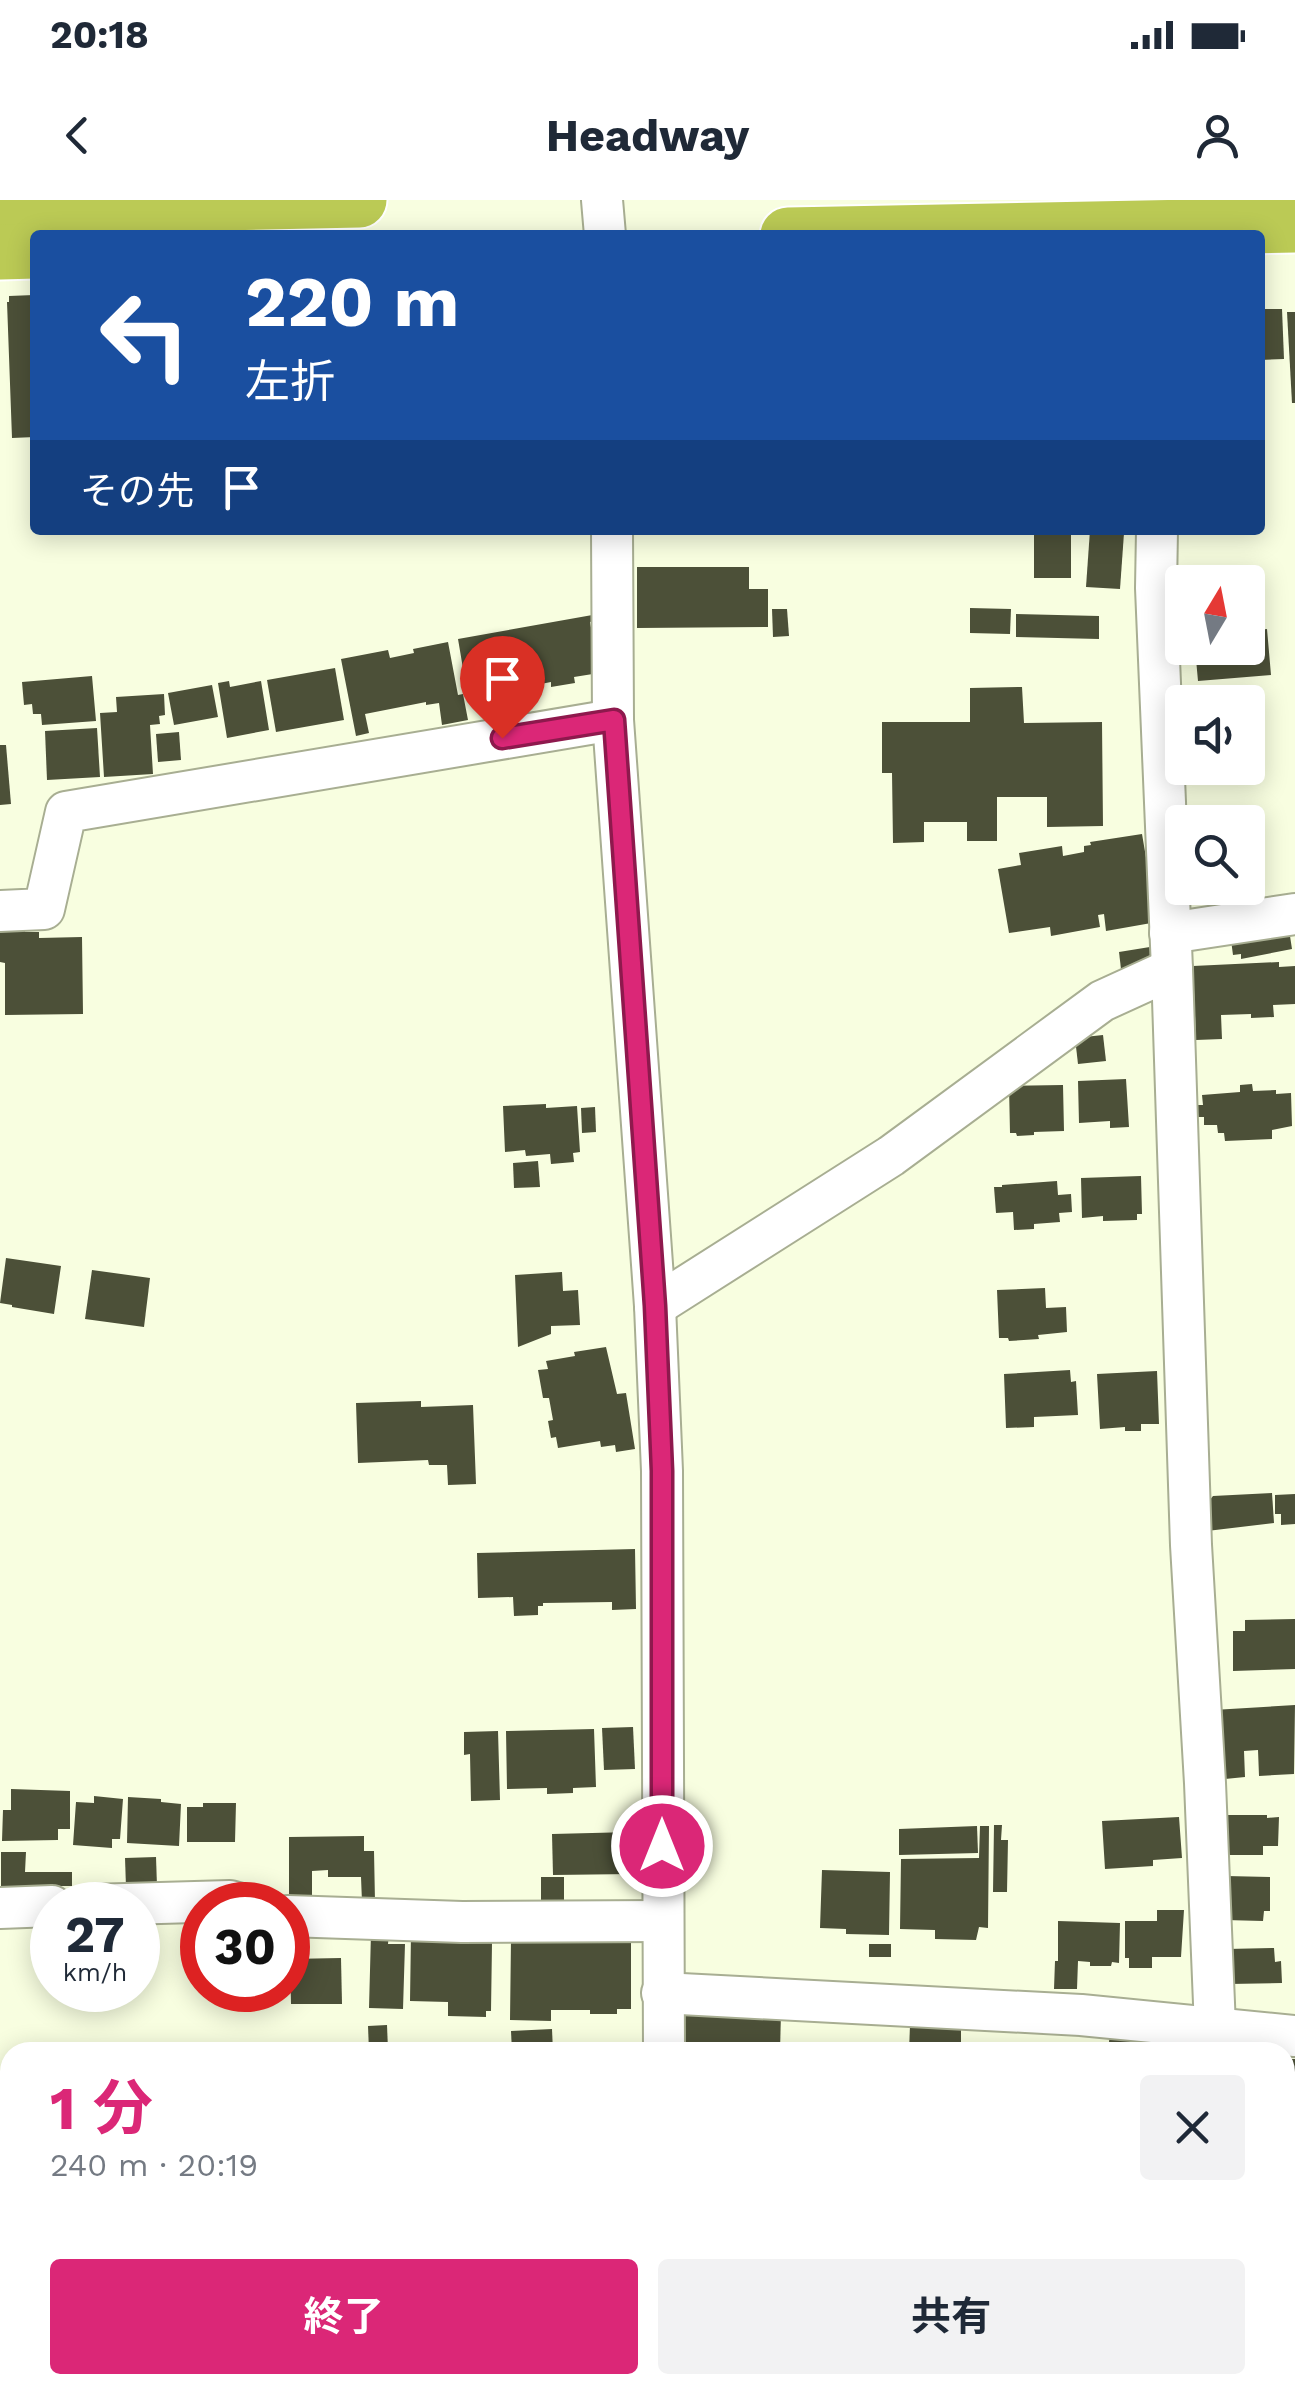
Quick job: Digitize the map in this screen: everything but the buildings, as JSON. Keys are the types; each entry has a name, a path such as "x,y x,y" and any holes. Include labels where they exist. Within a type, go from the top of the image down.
{"highway":[{"path":"0,208 360,200"},
{"path":"917,230 1150,221 1295,226"},
{"path":"0,252 30,251"}],"street":[{"path":"602,200 605,230"},
{"path":"612,535 614,720 655,1306 662,1471 664,2042"},
{"path":"1156,535 1191,1545 1215,2039"},
{"path":"0,911 44,909 66,812 614,720"},
{"path":"655,1306 891,1156 1171,951 1295,914"},
{"path":"0,1908 30,1907"},
{"path":"310,1917 462,1922 662,1921"},
{"path":"662,1993 1082,2015 1215,2039 1295,2036"}],"route":[{"path":"502,738 614,720 655,1306 662,1471 662,1846"}]}
